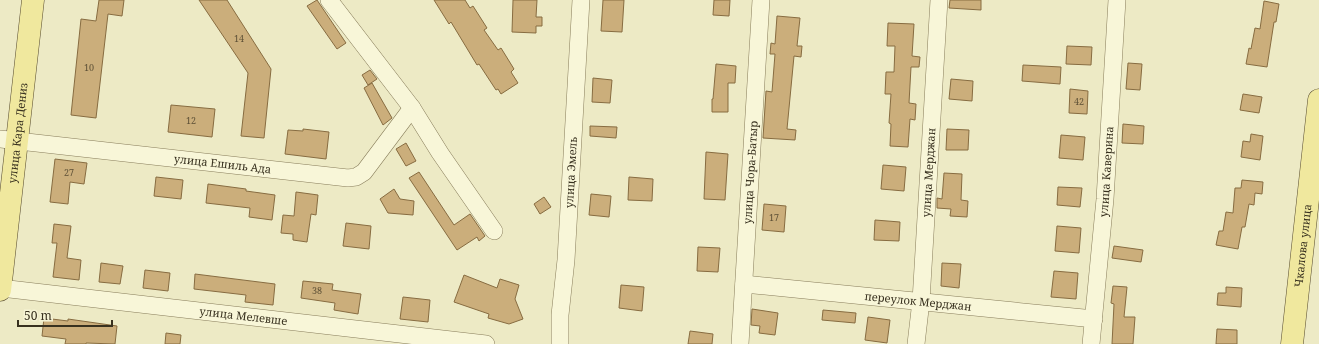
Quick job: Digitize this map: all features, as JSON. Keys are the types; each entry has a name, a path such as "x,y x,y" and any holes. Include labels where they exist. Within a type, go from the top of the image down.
{"main road":[{"name":"улица Кара Дениз","path":"0,289 8,140 33,0"},
{"name":"Чкалова улица","path":"1292,344 1319,100"}],"street":[{"path":"329,0 412,108 440,153 494,231"},
{"name":"улица Эмель","path":"560,344 560,315 566,260 581,0"},
{"name":"улица Чора-Батыр","path":"740,344 761,0"},
{"name":"улица Мерджан","path":"916,344 921,301 939,0"},
{"name":"улица Каверина","path":"1091,344 1105,199 1117,0"},
{"name":"улица Ешиль Ада","path":"8,140 348,178 356,177 364,172 412,108"},
{"name":"переулок Мерджан","path":"744,284 1094,320"},
{"name":"улица Мелевше","path":"0,289 486,344"}],"building":[{"path":"99,0 124,0 122,16 108,14 96,118 71,115 81,19 96,21"},
{"path":"199,0 227,0 271,69 264,138 241,136 248,73"},
{"path":"317,0 346,43 337,49 307,6"},
{"path":"434,0 465,0 470,8 473,6 487,28 484,30 498,50 501,48 514,69 511,72 518,83 501,94 498,89 496,90 479,64 477,65 451,22 449,24"},
{"path":"513,0 537,0 536,17 542,17 542,26 536,26 536,33 512,32"},
{"path":"603,0 624,0 622,32 601,31"},
{"path":"714,0 730,0 729,16 713,15"},
{"path":"950,0 981,0 981,10 949,8"},
{"path":"1264,1 1279,4 1276,22 1274,22 1267,67 1246,64 1249,48 1251,49 1255,28 1260,29"},
{"path":"777,16 800,18 797,46 802,46 801,57 794,56 787,129 796,130 795,140 763,138 766,91 772,92 775,54 770,54 771,43 775,44"},
{"path":"888,23 914,24 912,56 920,57 919,67 911,67 909,103 916,104 915,120 910,119 908,147 890,146 891,124 889,123 891,94 885,94 886,72 894,72 895,46 887,46"},
{"path":"1067,46 1092,47 1091,65 1066,64"},
{"path":"1128,63 1142,64 1140,90 1126,89"},
{"path":"716,64 736,66 735,83 728,83 728,112 712,112"},
{"path":"1023,65 1061,67 1060,84 1022,81"},
{"path":"370,70 377,79 368,85 362,75"},
{"path":"593,78 612,80 610,103 592,102"},
{"path":"951,79 973,81 972,101 949,99"},
{"path":"372,83 392,118 383,125 364,88"},
{"path":"1070,89 1088,91 1087,114 1069,113"},
{"path":"1243,94 1262,97 1259,113 1240,110"},
{"path":"171,105 215,109 212,137 168,132"},
{"path":"1123,124 1144,126 1143,144 1122,143"},
{"path":"590,126 617,127 616,138 590,136"},
{"path":"303,129 329,132 326,159 285,154 288,130 303,131"},
{"path":"947,129 969,130 968,150 946,150"},
{"path":"1251,134 1263,136 1260,160 1241,157 1243,141 1250,142"},
{"path":"1061,135 1085,137 1083,160 1059,158"},
{"path":"406,143 416,161 406,166 396,149"},
{"path":"706,152 728,154 725,200 704,199"},
{"path":"55,159 87,163 84,184 70,182 68,204 50,202"},
{"path":"883,165 906,167 904,191 881,189"},
{"path":"419,172 454,225 470,214 485,236 479,241 477,237 457,250 409,178"},
{"path":"944,173 962,174 961,200 968,201 967,217 950,216 951,209 937,208 937,198 942,199"},
{"path":"156,177 183,180 181,199 154,196"},
{"path":"629,177 653,179 652,201 628,200"},
{"path":"1242,180 1263,182 1262,194 1255,193 1254,205 1249,204 1245,227 1242,227 1238,249 1216,245 1219,231 1223,231 1226,212 1233,213 1235,188 1241,188"},
{"path":"208,184 246,189 246,191 275,195 272,220 249,217 250,208 206,203"},
{"path":"1058,187 1082,188 1080,207 1057,205"},
{"path":"394,189 400,199 414,201 413,215 388,213 380,199"},
{"path":"296,192 318,195 316,215 311,214 307,242 293,240 293,234 281,233 283,215 294,216"},
{"path":"591,194 611,196 609,217 589,215"},
{"path":"544,197 551,207 540,214 534,204"},
{"path":"764,204 786,206 784,232 762,230"},
{"path":"875,220 900,222 899,241 874,240"},
{"path":"346,223 371,226 369,249 343,246"},
{"path":"54,224 71,226 67,258 81,260 79,280 53,277 57,243 52,243"},
{"path":"1057,226 1081,228 1079,253 1055,251"},
{"path":"1114,246 1143,250 1141,262 1112,258"},
{"path":"698,247 720,248 718,272 697,271"},
{"path":"101,263 123,266 120,284 99,282"},
{"path":"942,263 961,264 959,288 941,286"},
{"path":"145,270 170,273 168,291 143,288"},
{"path":"1054,271 1078,273 1076,299 1051,297"},
{"path":"195,274 275,284 273,305 245,302 246,295 194,289"},
{"path":"464,275 497,288 500,279 519,285 515,299 523,319 509,324 488,318 489,314 454,302"},
{"path":"303,281 333,284 332,290 361,294 358,314 334,310 335,303 301,298"},
{"path":"621,285 644,287 642,311 619,308"},
{"path":"1113,286 1127,287 1124,317 1135,317 1133,344 1112,344 1114,304 1111,303"},
{"path":"1226,287 1242,288 1241,307 1217,305 1218,293 1226,293"},
{"path":"403,297 430,300 428,322 400,319"},
{"path":"752,309 778,313 775,335 759,333 760,326 751,325"},
{"path":"823,310 856,313 855,323 822,320"},
{"path":"868,317 890,320 887,343 865,340"},
{"path":"44,318 68,321 68,319 117,326 115,344 65,344 66,339 42,336"},
{"path":"1217,329 1237,330 1237,344 1216,344"},
{"path":"690,331 713,334 712,344 688,344"},
{"path":"166,333 181,335 180,344 165,344"}]}
